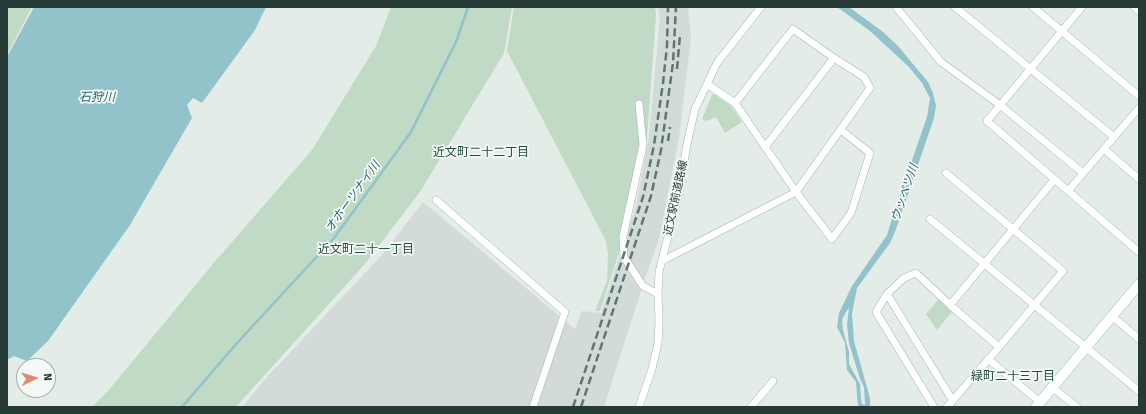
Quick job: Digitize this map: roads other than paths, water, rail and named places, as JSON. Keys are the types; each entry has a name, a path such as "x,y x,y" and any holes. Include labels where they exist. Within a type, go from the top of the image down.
{"main road":[{"path":"1038,405 1139,284"}],"street":[{"name":"近文駅前道路線","path":"639,407 652,369 658,343 659,272 679,193 687,144 695,109 717,63 761,7"},
{"path":"896,7 941,62 1000,105 1083,173"},
{"path":"955,7 1114,137"},
{"path":"1033,7 1139,96"},
{"path":"1082,7 986,122 1139,252"},
{"path":"1134,7 1139,11"},
{"path":"662,262 796,192 870,88 864,77 792,30 735,103"},
{"path":"765,147 834,58"},
{"path":"707,84 735,103 796,192 832,239 851,213 870,153 841,130"},
{"path":"639,104 643,145 623,237 624,256 643,286 658,294"},
{"path":"1068,191 1139,108"},
{"path":"1104,149 1139,179"},
{"path":"946,173 1063,271 953,402 947,407"},
{"path":"950,305 1054,180"},
{"path":"436,200 566,312 533,407"},
{"path":"930,219 1139,391"},
{"path":"934,407 876,312 887,294 904,278 916,273 950,305 999,347"},
{"path":"887,294 953,402"},
{"path":"1112,316 1139,339"},
{"path":"988,359 1038,405"},
{"path":"751,407 773,381"},
{"path":"1052,387 1077,407"}],"water":[{"name":"石狩川","path":"34,7 266,7 255,30 202,103 193,98 187,105 192,118 130,225 48,341 30,358 19,358 14,356 7,360 7,57"},
{"name":"ウッペツ川","path":"837,7 849,7 883,32 898,46 928,82 933,93 936,106 934,118 895,232 890,243 857,288 852,314 854,341 870,398 870,407 858,406 856,382 847,370 845,343 837,327 839,313 852,286 887,235 927,117 930,98 922,83 909,67 870,31","holes":["849,308 847,325 849,343 860,379 864,387 865,405 862,404 860,384 849,364 849,352 843,330 842,320"]}],"waterway":[{"name":"オホーツナイ川","path":"182,407 237,343 334,238 411,132 456,42 468,7"}],"railway":[{"path":"573,407 643,197 654,145 663,83 667,46 668,7"},
{"path":"581,407 651,196 661,150 673,63 676,7"},
{"path":"677,69 680,35"},
{"path":"668,141 670,127"}],"district":[{"name":"近文町二十二丁目","path":"481,153"},
{"name":"近文町二十一丁目","path":"366,250"},
{"name":"緑町二十三丁目","path":"1013,377"}]}
